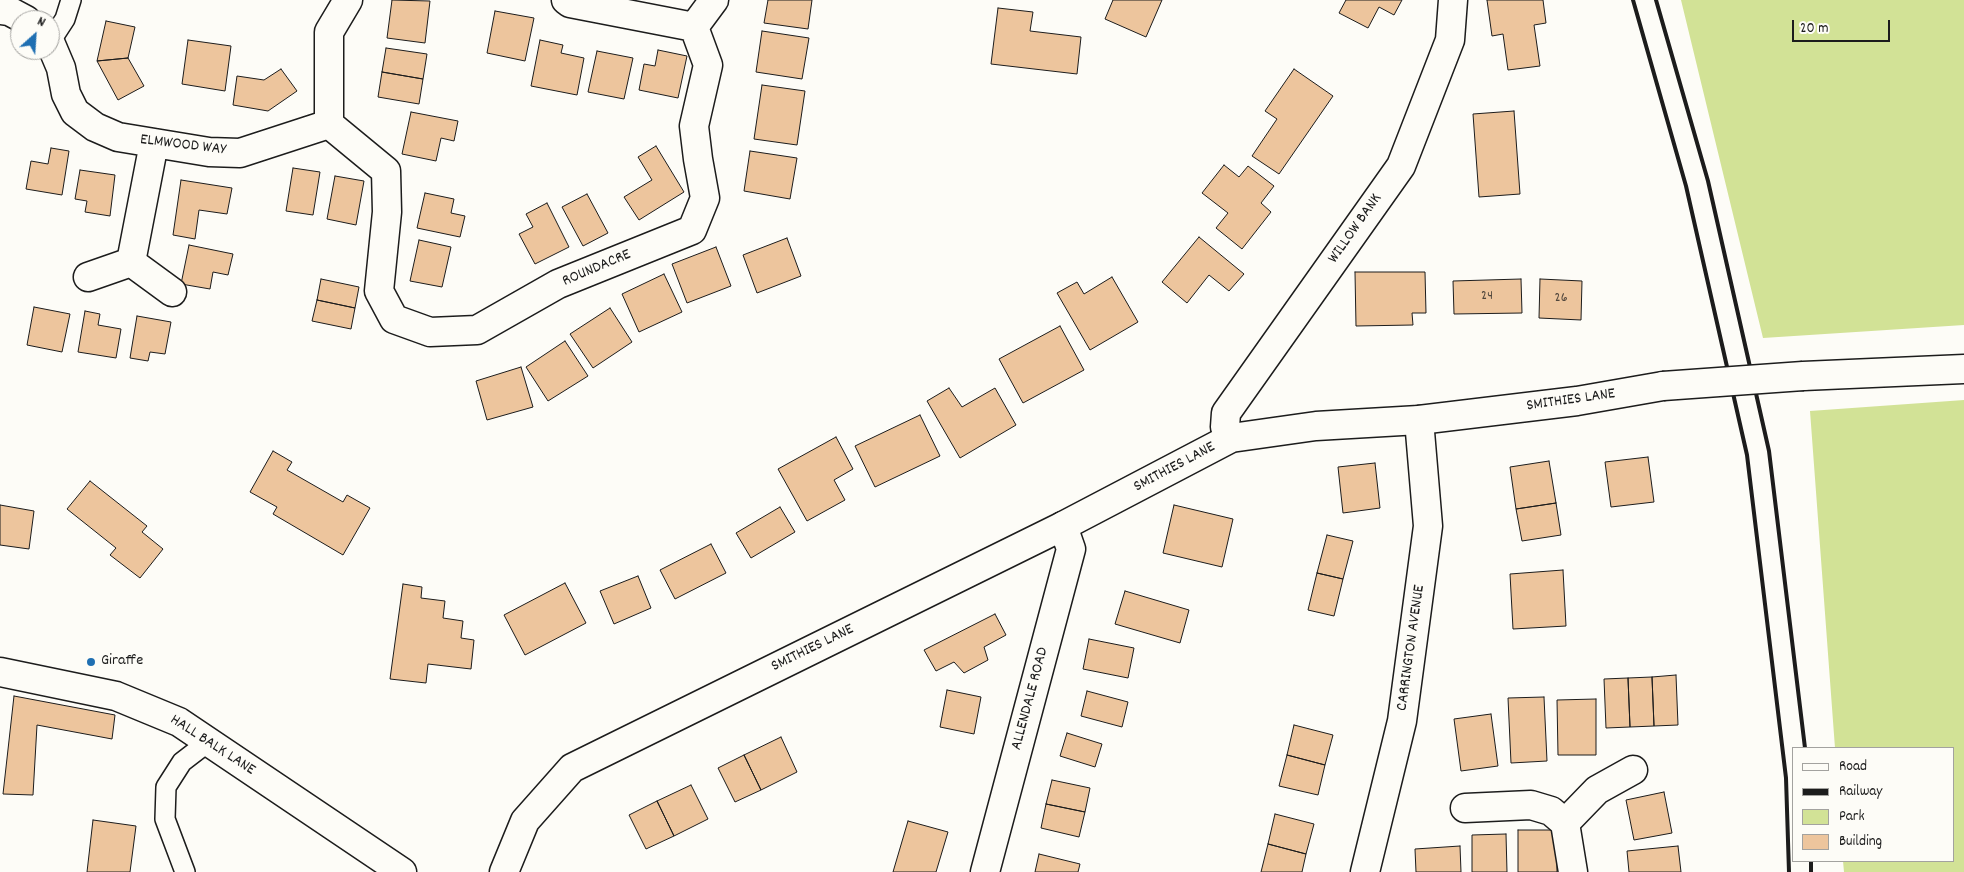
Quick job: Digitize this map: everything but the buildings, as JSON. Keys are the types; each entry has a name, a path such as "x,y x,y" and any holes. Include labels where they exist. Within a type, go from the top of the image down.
{"street":[{"path":"329,124 329,32 348,0"},
{"path":"566,0 570,3 694,27 714,0"},
{"name":"WILLOW BANK","path":"1231,438 1225,427 1226,413 1401,166 1450,40 1453,0"},
{"name":"ROUNDACRE","path":"329,124 386,171 387,212 379,291 394,318 430,332 477,330 558,284 692,230 705,198 694,126 708,65 694,27"},
{"name":"ELMWOOD WAY","path":"58,60 66,94 75,112 95,127 118,137 209,152 240,153 329,124"},
{"path":"132,262 154,143"},
{"path":"88,277 132,262"},
{"path":"132,262 172,292"},
{"name":"SMITHIES LANE","path":"504,872 525,821 572,768 1063,526 1231,438 1316,426 1419,420 1578,401 1663,386 1802,376 1964,369"},
{"name":"CARRINGTON AVENUE","path":"1365,872 1402,721 1428,526 1419,420"},
{"name":"ALLENDALE ROAD","path":"985,872 1071,549 1063,526"},
{"name":"HALL BALK LANE","path":"0,672 116,696 179,722 394,870"},
{"path":"1565,823 1597,790 1633,770"},
{"path":"1465,808 1531,805 1551,811 1565,823 1573,872"}],"lane":[{"path":"60,27 65,19 71,0"},
{"path":"185,872 165,819 166,787 182,762 208,742"}],"green space":[{"path":"1681,0 1964,0 1964,325 1763,338"},
{"path":"1964,400 1964,872 1844,872 1843,862 1954,862 1954,747 1835,747 1810,411"}],"railway":[{"path":"1633,0 1686,186 1747,455 1786,778 1789,872"},
{"path":"1656,0 1708,181 1769,451 1805,747"},
{"path":"1811,862 1811,872"}],"place":[{"name":"Giraffe","path":"91,662"}]}
